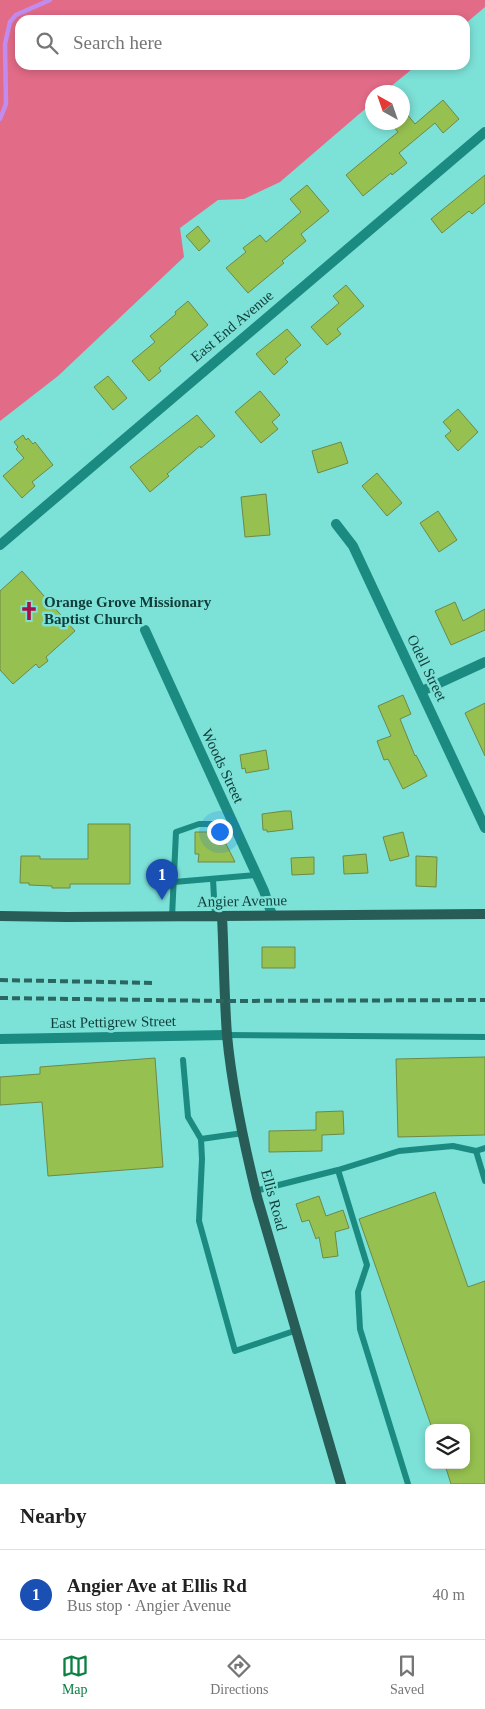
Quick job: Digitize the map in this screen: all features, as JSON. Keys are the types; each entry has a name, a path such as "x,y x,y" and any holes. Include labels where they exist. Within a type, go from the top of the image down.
{"main road":[{"name":"Angier Avenue","path":"0,916 172,917 485,914"},
{"name":"Ellis Road","path":"219,916 227,1035 243,1133 255,1191 342,1484"}],"street":[{"name":"East End Avenue","path":"0,544 485,132"},
{"name":"Odell Street","path":"336,524 353,546 485,828"},
{"name":"Woods Street","path":"145,630 257,875 272,915"},
{"path":"422,691 485,662"},
{"name":"East Pettigrew Street","path":"0,1039 227,1035"}],"lane":[{"path":"172,917 176,832 199,824 233,824"},
{"path":"174,882 257,875"},
{"path":"213,879 219,916"},
{"path":"227,1035 485,1037"},
{"path":"183,1060 188,1117 201,1139 202,1160 199,1221 234,1351 297,1330"},
{"path":"201,1139 243,1133"},
{"path":"255,1191 338,1170 399,1151 453,1146 476,1151 485,1148"},
{"path":"476,1151 485,1181"},
{"path":"338,1170 367,1265 358,1292 360,1329 408,1484"}],"shaded area":[{"path":"0,0 485,0 485,7 470,20 470,15 15,15 15,70 411,70 393,85 365,85 365,109 280,182 244,199 218,200 180,228 184,257 58,376 0,421"}],"building":[{"path":"443,100 459,119 443,133 435,123 399,153 407,163 392,175 391,173 363,196 346,175 398,132 396,130 410,130 410,118 415,124"},
{"path":"485,175 485,203 472,214 469,211 442,233 431,219"},
{"path":"307,185 329,211 301,234 306,241 282,261 284,263 248,293 226,268 246,252 243,248 260,235 266,242 301,212 290,199"},
{"path":"198,226 210,241 199,251 186,236"},
{"path":"346,285 364,306 337,329 341,334 327,345 311,327 339,303 333,296"},
{"path":"188,301 208,325 159,368 161,371 149,381 132,361 155,342 150,336"},
{"path":"287,329 301,345 285,359 288,362 274,375 256,354"},
{"path":"108,376 127,398 113,410 94,387"},
{"path":"260,391 280,415 272,422 278,429 261,443 235,412"},
{"path":"458,409 478,432 458,451 445,436 451,431 443,422"},
{"path":"197,415 215,436 167,474 169,476 150,492 130,467"},
{"path":"23,435 26,440 28,438 33,444 35,442 53,465 32,482 35,486 22,498 3,476 24,458 16,449 18,447 14,442"},
{"path":"341,442 348,463 318,473 312,451"},
{"path":"377,473 402,503 387,516 362,486"},
{"path":"266,494 270,535 245,537 241,497"},
{"path":"438,511 457,540 439,552 420,523"},
{"name":"Orange Grove Missionary Baptist Church","path":"22,571 75,631 46,657 48,661 39,668 36,664 13,684 0,670 0,591"},
{"path":"455,602 463,621 485,609 485,630 451,645 435,611"},
{"path":"403,695 411,714 400,719 415,756 427,776 403,789 388,759 384,760 377,741 391,736 378,706"},
{"path":"485,703 485,756 465,713"},
{"path":"266,750 269,769 246,773 245,768 242,769 240,755"},
{"path":"291,811 293,829 267,832 267,830 263,830 262,814"},
{"path":"88,824 130,824 130,884 70,884 70,888 52,888 52,886 20,883 21,856 40,856 40,859 88,859"},
{"path":"195,832 210,832 210,836 222,836 235,862 198,862 199,854 195,854"},
{"path":"403,832 409,856 390,861 383,837"},
{"path":"366,854 368,873 344,874 343,856"},
{"path":"416,856 437,857 436,887 416,886"},
{"path":"314,857 314,874 292,875 291,858"},
{"path":"262,947 295,947 295,968 262,968"},
{"path":"485,1057 485,1135 398,1137 396,1059"},
{"path":"155,1058 163,1167 48,1176 42,1102 0,1105 0,1077 40,1074 40,1067"},
{"path":"343,1111 344,1134 322,1135 322,1151 269,1152 269,1131 316,1130 316,1112"},
{"path":"435,1192 468,1287 485,1281 485,1484 451,1484 446,1469 470,1469 470,1424 431,1424 359,1219"},
{"path":"319,1196 326,1216 343,1210 349,1228 335,1232 338,1256 323,1258 319,1237 316,1239 309,1220 302,1222 296,1204"}],"waterway":[{"path":"16,15 50,0"},
{"path":"0,119 6,104 5,44 10,22 15,16"}],"railway":[{"path":"0,980 154,983"},
{"path":"0,998 225,1001 485,1000"}],"place":[{"name":"Orange Grove Missionary Baptist Church","path":"29,611"},
{"name":"Angier Ave at Ellis Rd","path":"162,900"}]}
